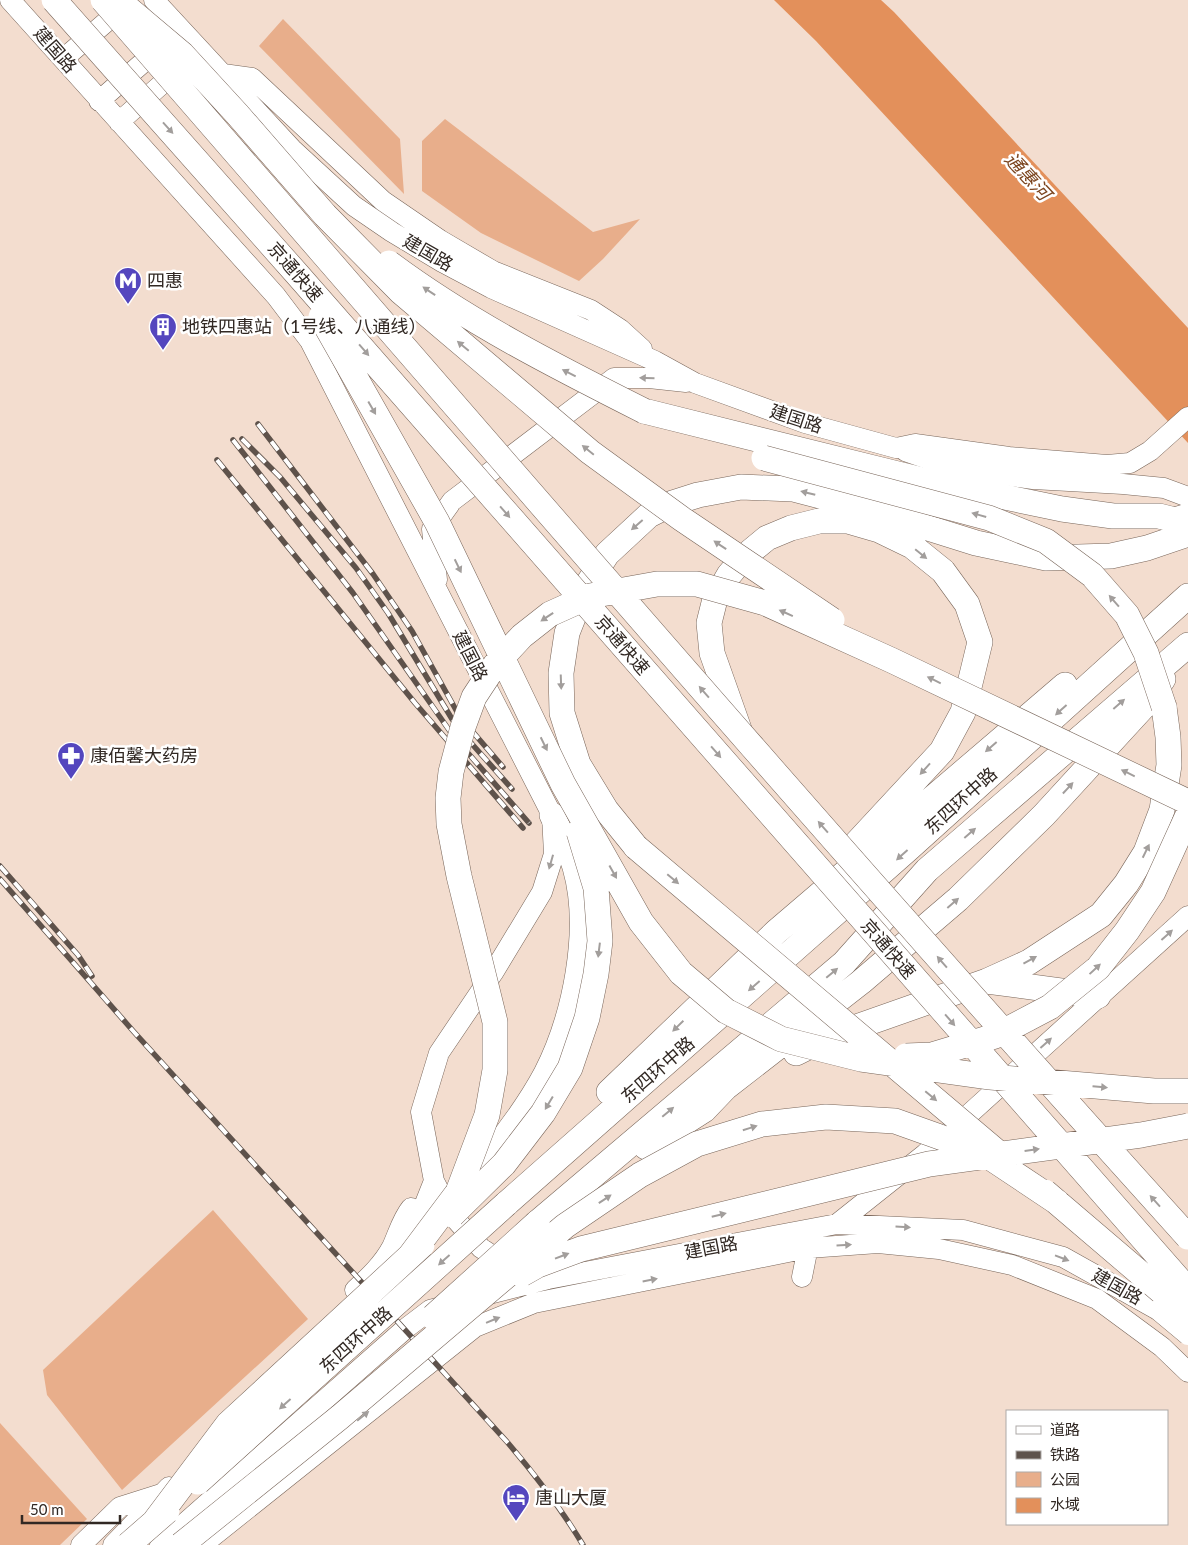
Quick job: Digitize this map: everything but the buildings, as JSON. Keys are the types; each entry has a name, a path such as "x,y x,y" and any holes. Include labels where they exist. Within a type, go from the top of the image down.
{"highway":[{"name":"京通快速","path":"54,0 297,274 1188,1290"},
{"name":"京通快速","path":"103,0 741,735 1015,1046 1188,1237"},
{"path":"117,0 182,54 325,215 401,292 590,452 690,525 891,660"},
{"path":"325,215 404,275 455,309 550,363 644,411 764,458 920,498 989,518 1046,541 1092,575 1127,615 1146,653 1164,707 1168,737 1169,765 1162,810 1146,852 1126,884 1101,915 1029,962 986,981 828,1037 725,1088"},
{"path":"297,274 437,522 564,784 642,922 681,973 726,1011 781,1039 861,1059 990,1077 1154,1092 1188,1091"},
{"path":"644,411 918,479 1062,509 1113,516 1159,516 1185,526"},
{"path":"1185,526 1146,548 1111,556 1046,558 888,524 852,513 793,489 741,487 698,495 674,503 649,515 607,554 584,590 567,633 561,673 562,713 578,764 606,810 636,846 1188,1314"},
{"path":"741,735 712,653 709,623 715,599 729,575 744,557 767,538 791,528 852,513"},
{"path":"776,932 942,751 957,725 966,704 980,642 968,604 942,571 888,524"},
{"path":"458,1192 487,1115 495,1070 495,1022 459,876 449,824 448,798 451,772 463,726 474,696 495,665 522,636 550,614 590,596 657,584 697,584 765,603 891,660 1188,802"},
{"path":"506,1204 525,1173 776,932 1107,649 1185,598"},
{"name":"东四环中路","path":"128,1545 158,1533 506,1204 907,850 1185,598"},
{"path":"572,1193 704,1110 725,1088 861,982 958,899 1044,815 1144,706 1187,646"},
{"name":"东四环中路","path":"181,1545 537,1223 844,963 927,870 1187,646"},
{"path":"158,1533 228,1424 404,1265 504,1164 543,1113 570,1068 587,1018 600,942 596,888 564,784"},
{"path":"404,1265 458,1192 485,1162 525,1108 546,1073 568,1012 577,979 583,919 575,867 552,815"},
{"path":"861,1059 932,1055 995,1036 1050,1007 1098,968 1128,931 1153,892 1188,815"},
{"path":"986,981 1098,996"},
{"path":"181,1545 340,1417 565,1226 640,1176 697,1144 762,1124 826,1117 895,1121 982,1152 1057,1202"},
{"path":"487,1293 538,1265 581,1249 929,1164 1141,1135 1188,1126"}],"street":[{"name":"建国路","path":"10,0 276,296 310,341 552,815 554,854 542,892 493,973 439,1053 421,1112 434,1181 451,1214 481,1248 507,1266 548,1279 837,1224 963,1230 1063,1257 1158,1310 1188,1335"},
{"path":"63,59 131,0"},
{"path":"154,0 223,74 252,78 383,201 440,240 493,271 590,310 620,329 655,361"},
{"path":"100,101 182,29"},
{"path":"119,122 201,50"},
{"name":"建国路","path":"223,74 292,149 354,206 392,232 491,288 655,361 695,383 805,423 887,445 957,469 1033,479 1164,488 1188,497"},
{"path":"447,612 436,576 432,529 452,501 614,378 649,378 695,383"},
{"path":"887,445 915,444 1010,457 1107,465 1130,462 1150,451 1188,417"},
{"path":"837,1224 926,1154 1188,916"},
{"name":"东四环中路","path":"113,1545 162,1494 376,1298 404,1265 434,1181"},
{"name":"东四环中路","path":"271,1394 300,1342 374,1272 391,1249 407,1213 434,1181"},
{"path":"802,1277 813,1228"},
{"path":"202,1545 475,1327 534,1303 808,1248 886,1244 940,1248 1012,1265 1097,1299 1162,1347 1188,1372"},
{"path":"374,1272 404,1265 427,1293 430,1310"},
{"name":"东四环中路","path":"158,1533 320,1404 398,1335 430,1310 548,1279"},
{"path":"1162,1347 1176,1312 1188,1298"},
{"path":"292,1374 320,1404"},
{"name":"东四环中路","path":"81,1545 120,1507 162,1494"},
{"path":"105,1545 113,1515"}],"green space":[{"path":"283,19 400,139 404,194 259,46"},
{"path":"445,119 593,232 640,219 603,259 579,281 481,233 422,191 422,141"},
{"path":"213,1210 308,1319 122,1490 47,1395 43,1370"},
{"path":"0,1423 87,1519 60,1545 0,1545"}],"water":[{"name":"通惠河","path":"774,0 881,0 894,12 1188,328 1188,443 816,41"}],"railway":[{"path":"258,424 373,574 412,631 456,710 503,767"},
{"path":"242,439 280,477 356,568 388,613 452,719 512,789"},
{"path":"233,440 353,593 454,737 529,823"},
{"path":"217,460 415,703 523,828"},
{"path":"0,866 78,955 92,976"},
{"path":"0,879 134,1032 508,1443 548,1492 583,1545"}],"place":[{"name":"四惠","path":"128,305"},
{"name":"地铁四惠站（1号线、八通线）","path":"163,351"},
{"name":"康佰馨大药房","path":"71,780"},
{"name":"唐山大厦","path":"516,1522"}]}
